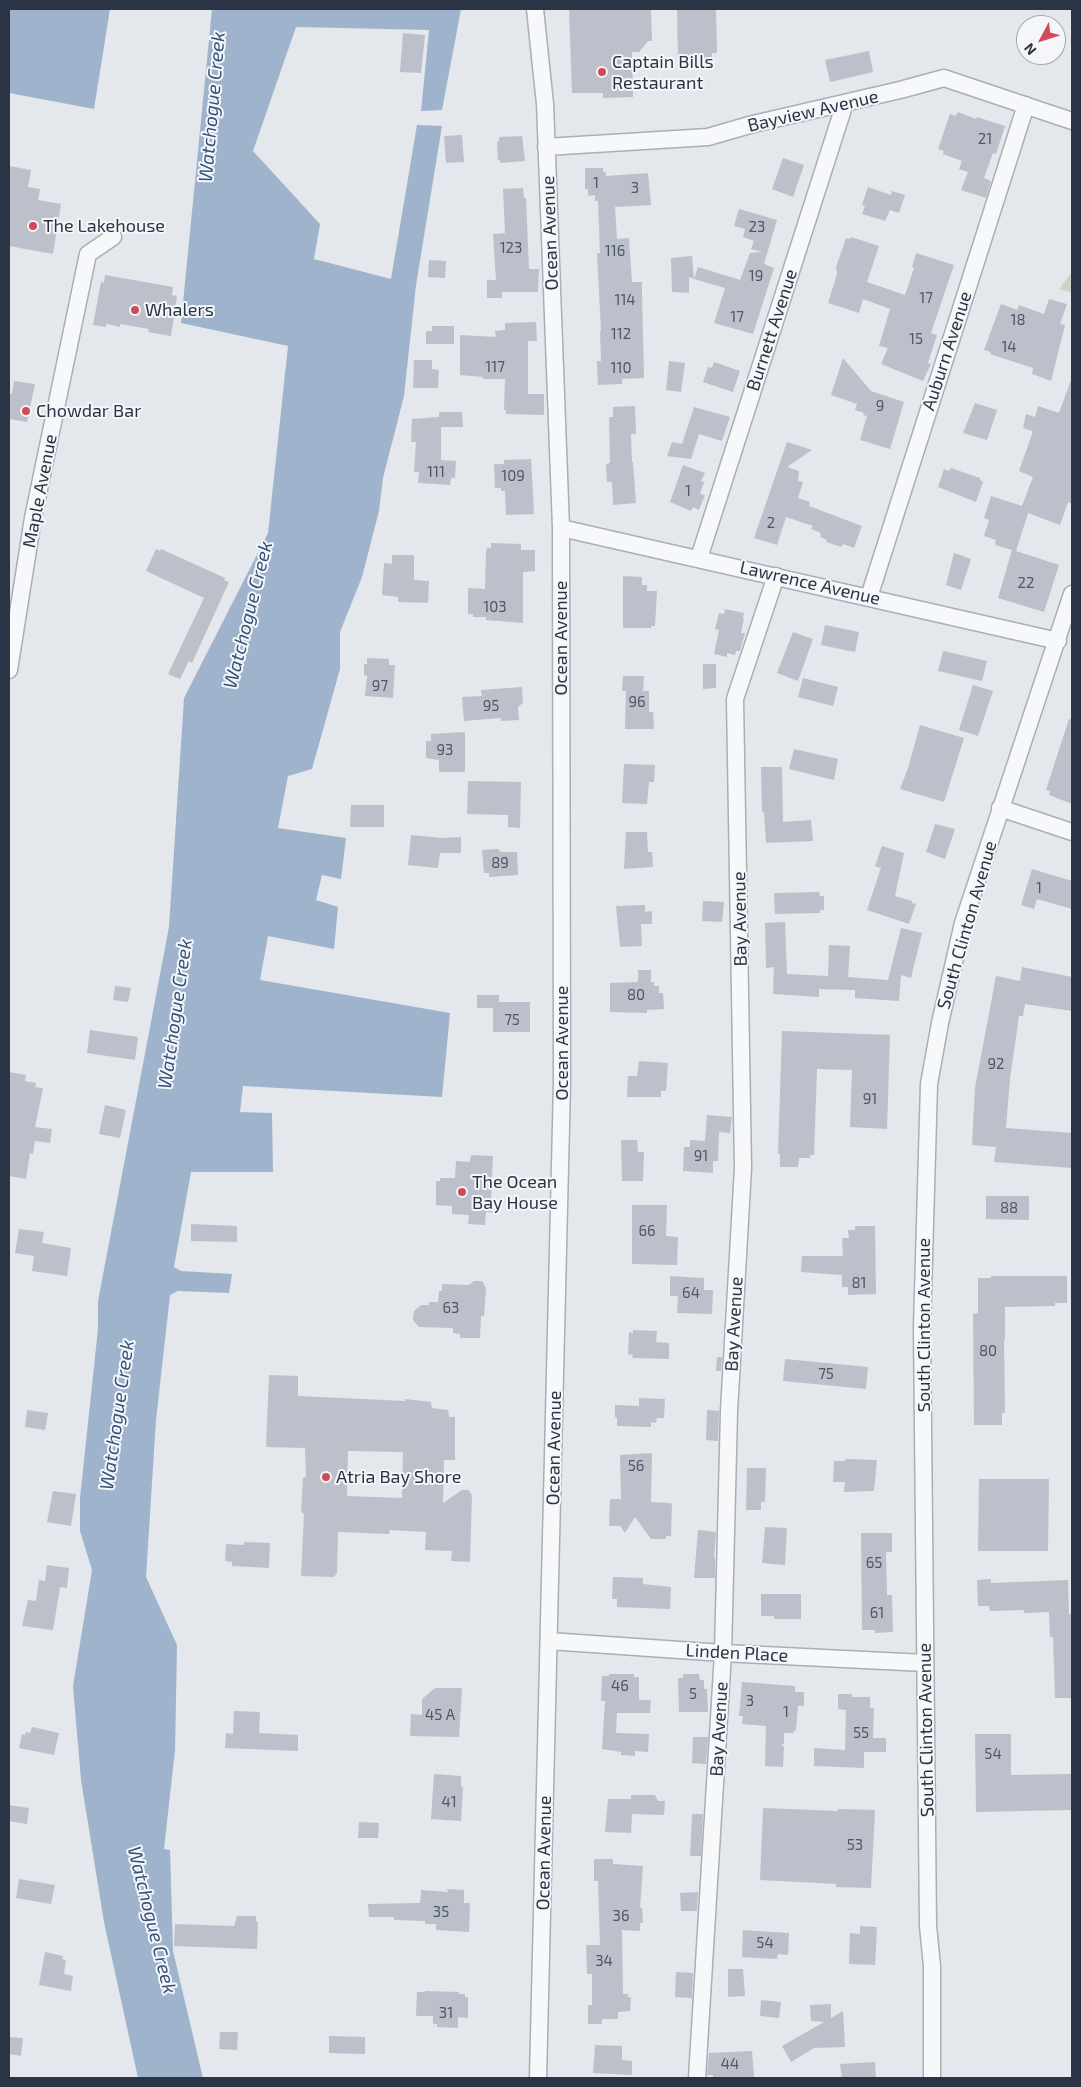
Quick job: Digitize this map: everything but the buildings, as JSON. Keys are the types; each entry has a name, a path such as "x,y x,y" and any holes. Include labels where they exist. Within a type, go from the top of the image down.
{"street":[{"name":"Ocean Avenue","path":"535,9 545,104 561,528 562,1082 538,2078"},
{"name":"Bayview Avenue","path":"546,147 708,137 752,124 944,78 1072,121"},
{"name":"Burnett Avenue","path":"698,558 845,103"},
{"name":"Auburn Avenue","path":"869,597 1026,105"},
{"name":"Maple Avenue","path":"9,670 34,518 88,254 113,237"},
{"name":"Lawrence Avenue","path":"561,528 1058,641"},
{"name":"Bay Avenue","path":"697,2078 723,1653 729,1411 743,1168 735,699 776,576"},
{"name":"South Clinton Avenue","path":"932,2078 932,1966 928,1926 922,1328 929,1084 940,1023 963,923 1072,594"},
{"path":"1000,808 1072,832"},
{"name":"Linden Place","path":"549,1641 723,1653 925,1662"}],"green space":[{"path":"1072,259 1072,293 1059,289 1071,273"}],"water":[{"path":"9,9 110,9 94,109 9,93"},
{"name":"Watchogue Creek","path":"212,9 461,9 442,110 421,111 429,30 296,27 253,151 320,224 314,259 391,279 417,125 442,126 416,285 404,396 383,478 379,511 362,577 340,632 340,669 312,769 288,776 278,828 346,838 341,879 322,875 316,900 338,907 334,949 268,936 260,980 450,1013 442,1097 243,1086 240,1112 272,1113 273,1172 191,1172 174,1267 181,1271 232,1274 229,1293 178,1291 170,1295 156,1420 146,1577 177,1645 175,1750 164,1849 170,1850 173,1951 203,2078 138,2078 104,1922 81,1780 73,1686 92,1570 80,1531 80,1498 98,1329 98,1301 169,927 184,698 268,533 288,346 181,323"}],"place":[{"name":"Captain Bills Restaurant","path":"602,72"},
{"name":"The Lakehouse","path":"33,226"},
{"name":"Whalers","path":"135,310"},
{"name":"Chowdar Bar","path":"26,411"},
{"name":"The Ocean Bay House","path":"462,1192"},
{"name":"Atria Bay Shore","path":"326,1477"}]}
